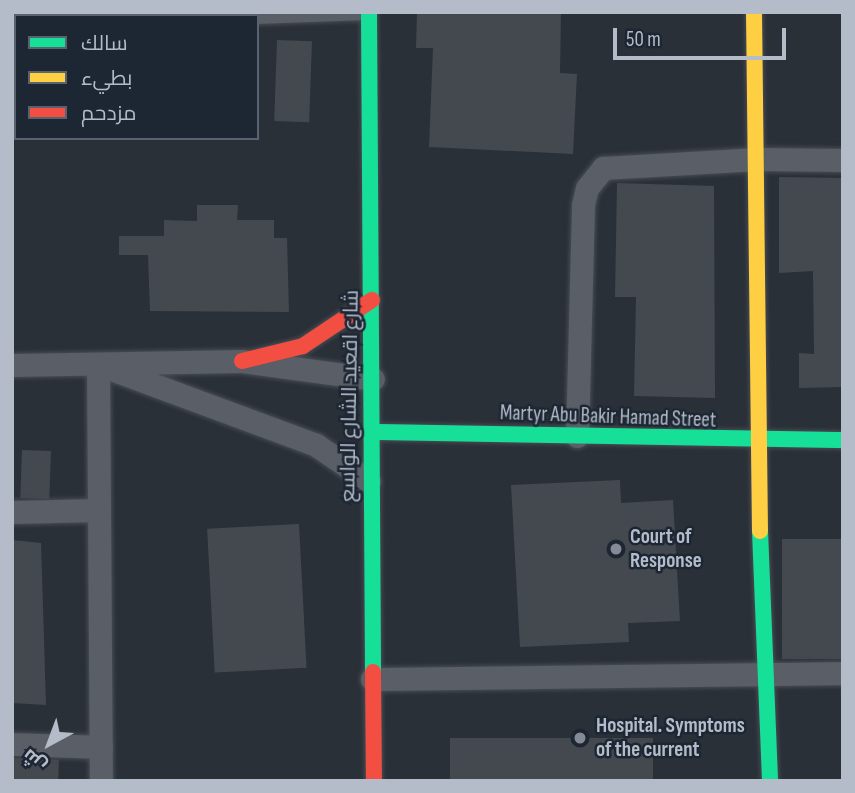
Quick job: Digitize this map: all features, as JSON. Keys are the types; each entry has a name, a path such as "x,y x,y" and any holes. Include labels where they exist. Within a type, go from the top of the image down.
{"street":[{"path":"754,12 758,159 757,442 770,781"},
{"name":"شارع اقعيد الشارع الواسع","path":"369,14 373,379 369,481 374,781"},
{"path":"577,436 583,205 593,178 603,168 758,159 843,160"},
{"path":"242,361 303,346 372,300"},
{"path":"12,365 242,361 373,379"},
{"path":"99,365 316,445 369,481"},
{"path":"99,365 101,781"},
{"name":"Martyr Abu Bakir Hamad Street","path":"372,432 757,442 843,440"},
{"path":"12,512 99,510"},
{"path":"372,679 843,673"},
{"path":"12,744 101,747"}],"lane":[{"path":"259,19 369,14"}],"building":[{"path":"417,12 561,12 560,73 577,74 573,154 429,147 433,48 416,48"},
{"path":"277,40 312,41 309,122 274,121"},
{"path":"779,177 843,178 843,387 799,388 799,353 814,354 813,271 779,273"},
{"path":"617,183 714,186 715,398 634,396 636,297 615,297"},
{"path":"197,205 238,205 237,220 274,220 274,238 287,238 289,312 150,311 148,255 119,255 119,236 164,236 164,220 197,221"},
{"path":"22,450 51,451 49,499 20,498"},
{"path":"620,480 621,503 673,500 680,621 628,623 629,642 520,647 511,485"},
{"path":"299,524 307,668 215,673 207,529"},
{"path":"782,539 843,539 843,659 782,659"},
{"path":"12,540 41,543 46,705 12,703"},
{"path":"450,738 653,738 653,781 450,781"},
{"path":"12,758 59,760 58,781 12,781"}],"traffic: fast":[{"path":"369,12 373,672"},
{"path":"372,432 843,440"},
{"path":"760,531 770,781"}],"traffic: slow":[{"path":"754,12 760,531"}],"traffic: jam":[{"path":"242,361 303,346 372,300"},
{"path":"373,672 374,781"}],"place":[{"name":"Court of Response","path":"616,549"},
{"name":"Hospital. Symptoms of the current","path":"580,738"}]}
